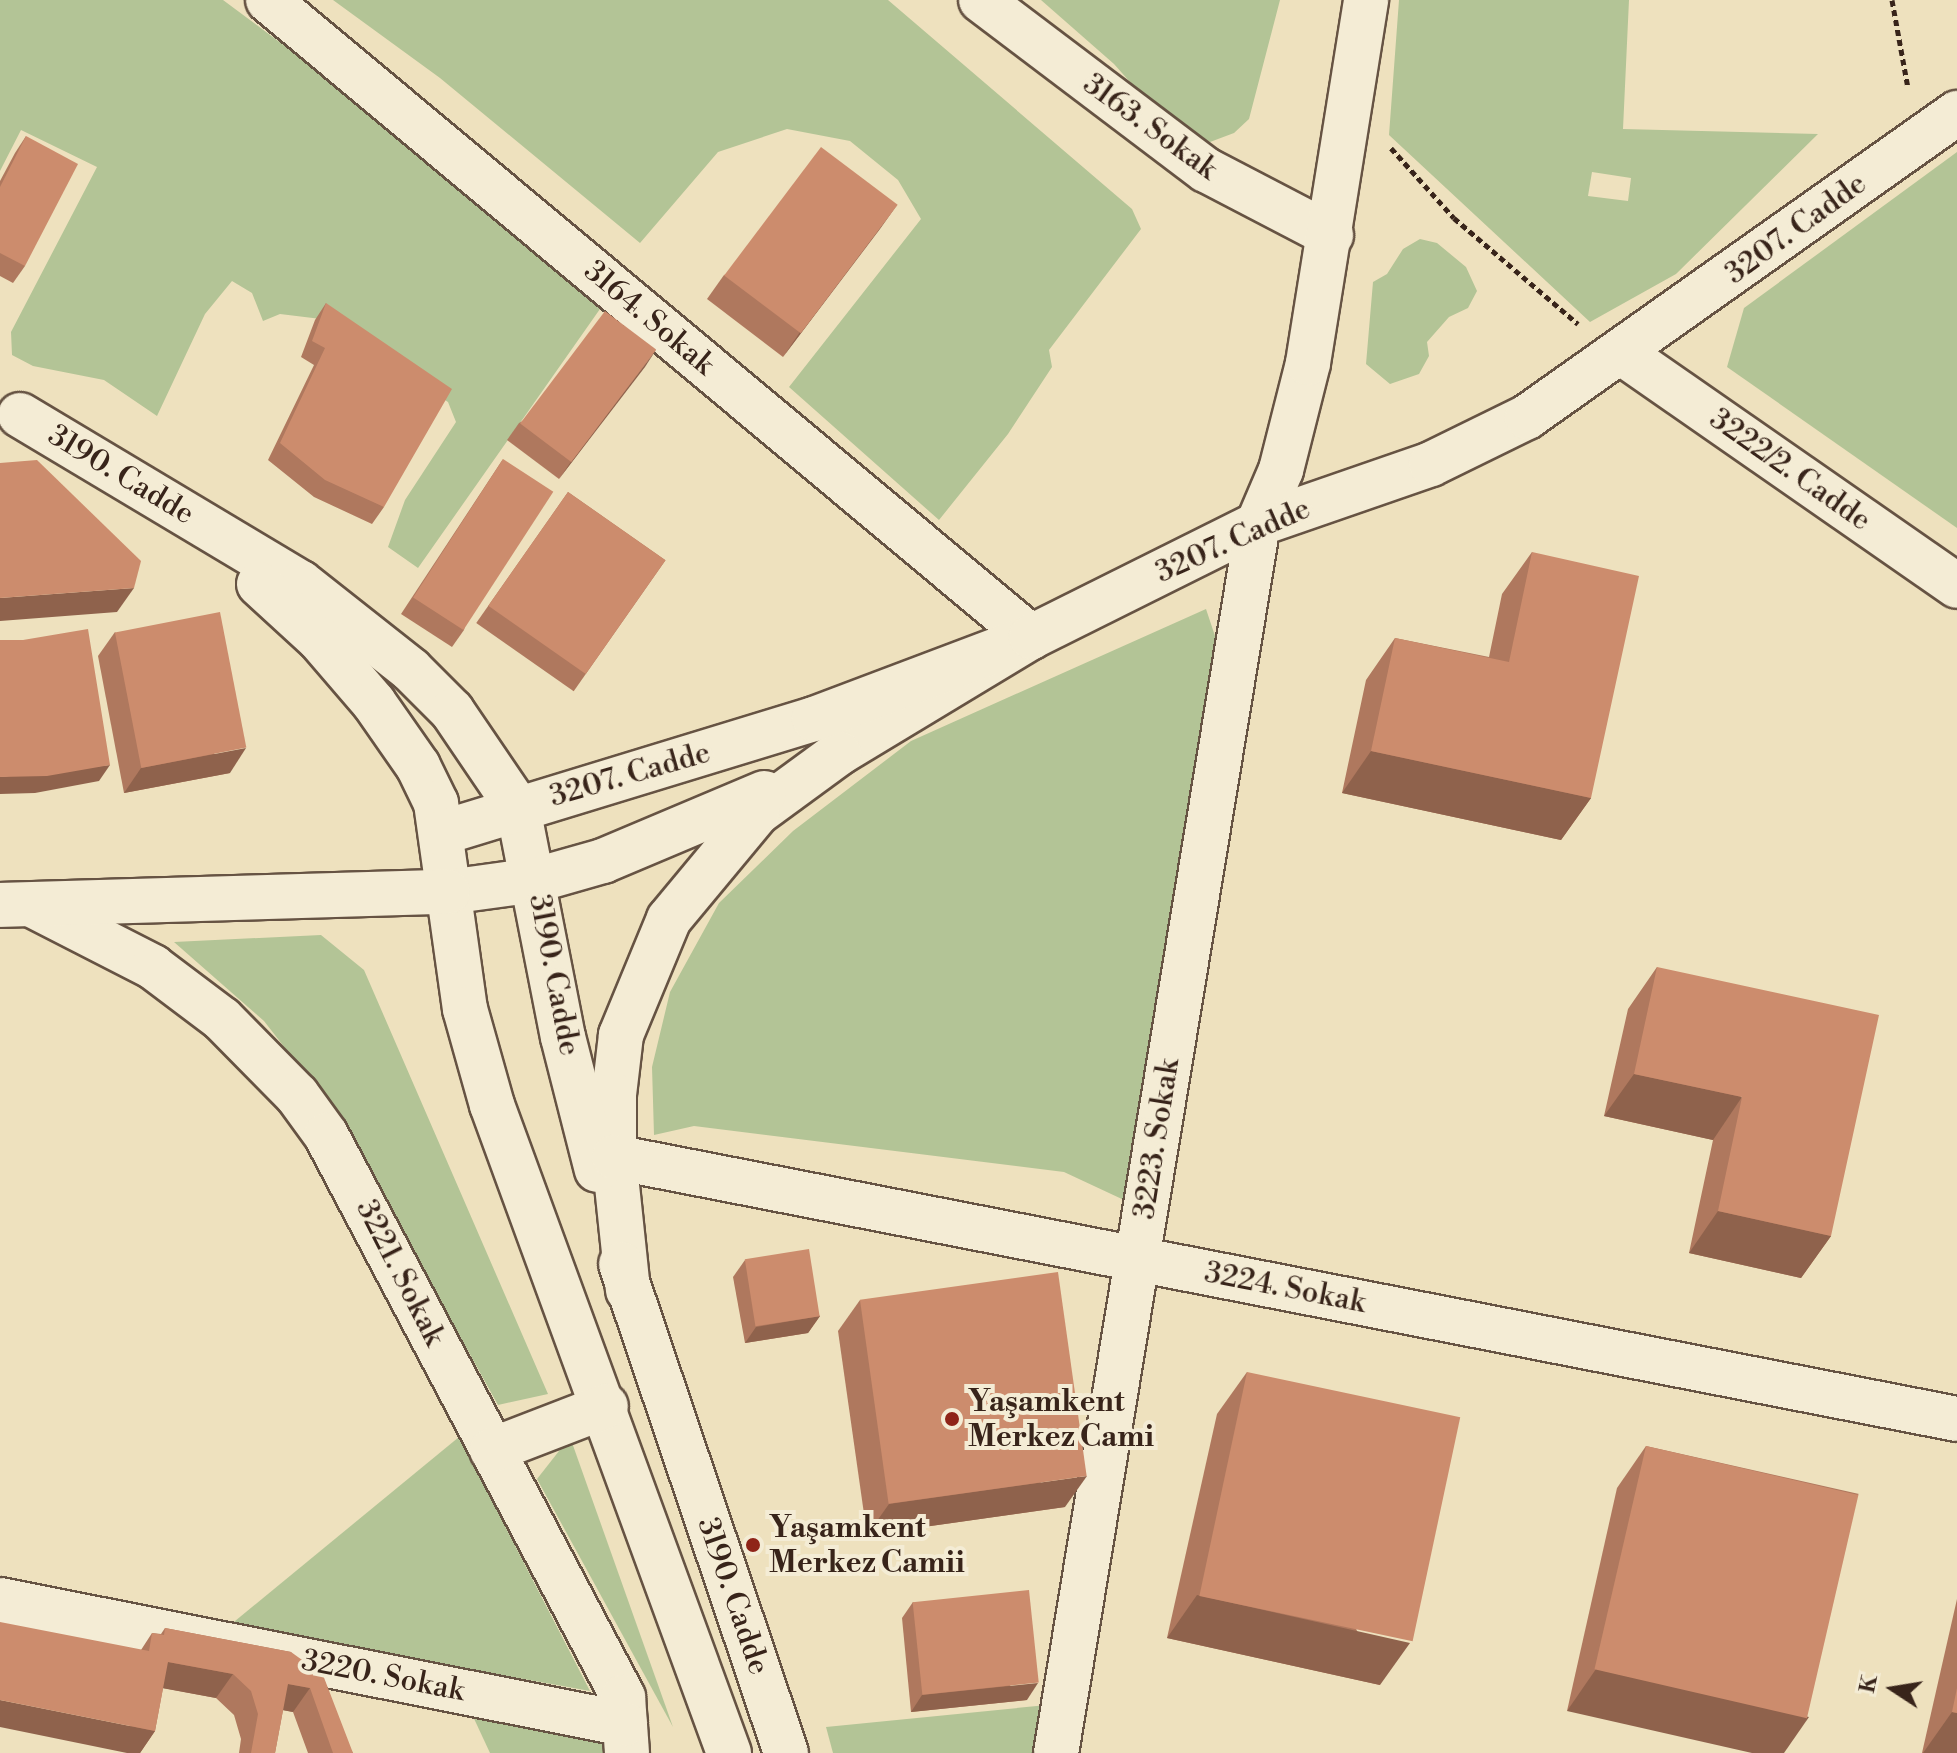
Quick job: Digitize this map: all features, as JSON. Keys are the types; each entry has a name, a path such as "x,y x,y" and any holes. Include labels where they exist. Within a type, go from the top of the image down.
{"street":[{"name":"3164. Sokak","path":"268,0 1031,637"},
{"name":"3163. Sokak","path":"981,0 1206,170 1331,235"},
{"name":"3223. Sokak","path":"1056,1753 1258,524 1297,415 1331,235 1366,0"},
{"name":"3207. Cadde","path":"441,833 814,719 1031,637 1258,524 1480,443 1622,353 1945,122"},
{"name":"3222/2. Cadde","path":"1622,353 1957,586"},
{"name":"3190. Cadde","path":"7,413 313,592 411,670 452,711 518,808 536,880 563,1037 628,1290 786,1753"},
{"name":"3190. Cadde","path":"7,413 196,534 290,610 374,703 418,766 436,803 465,1009 492,1105 606,1406 729,1753"},
{"path":"628,1290 614,1157 621,1035 669,919 757,813 839,753 1031,637"},
{"name":"3207. Cadde","path":"16,905 448,892 536,880 680,832 839,753"},
{"name":"3221. Sokak","path":"16,905 153,967 222,1019 297,1095 350,1175 623,1697 626,1739"},
{"name":"3224. Sokak","path":"614,1157 1957,1419"},
{"path":"492,1450 606,1406"},
{"name":"3220. Sokak","path":"0,1600 626,1739"}],"path":[{"path":"1892,0 1905,82 1945,122"},
{"path":"1353,94 1378,132 1454,218 1567,317 1622,353"}],"green space":[{"path":"0,0 223,0 400,132 607,299 418,568 388,547 405,500 456,422 448,402 321,319 280,314 263,321 252,293 232,281 205,314 157,416 104,380 33,366 12,355 11,332 97,167 21,130 0,171"},
{"path":"333,0 888,0 1132,209 1141,229 1049,350 1052,367 1008,434 939,520 789,387 921,219 898,180 850,141 787,129 718,152 640,243 440,78"},
{"path":"1041,0 1280,0 1249,119 1234,133 1210,142 1162,118 1114,64"},
{"path":"1399,0 1629,0 1623,129 1818,134 1676,274 1590,322 1389,135","holes":["1592,172 1631,178 1628,201 1588,196"]},
{"path":"1957,152 1957,528 1727,367 1744,308"},
{"path":"1420,239 1437,243 1466,267 1477,291 1468,308 1449,317 1427,342 1429,356 1419,374 1390,384 1366,364 1373,282 1387,274 1403,249"},
{"path":"1206,609 1216,639 1124,1200 1064,1172 694,1126 654,1135 652,1067 670,992 719,903 793,831 911,741"},
{"path":"321,935 364,970 548,1394 498,1405 338,1116 264,1021 174,942"},
{"path":"459,1437 590,1691 229,1626"},
{"path":"570,1437 673,1727 537,1479"},
{"path":"1047,1705 1036,1753 833,1753 826,1727"},
{"path":"470,1710 603,1744 604,1753 490,1753"}],"building":[{"path":"26,136 78,164 25,266 0,253 0,187"},
{"path":"821,147 898,205 801,333 724,276"},
{"path":"326,303 452,389 384,507 325,480 280,443 325,348 312,341"},
{"path":"605,311 656,350 571,462 520,424"},
{"path":"503,459 553,492 463,630 413,597"},
{"path":"37,460 141,561 134,588 0,598 0,463"},
{"path":"568,492 665,560 586,674 488,606"},
{"path":"1532,552 1639,576 1591,798 1371,751 1395,638 1509,662"},
{"path":"220,612 246,747 141,768 115,632"},
{"path":"88,629 110,765 47,776 0,777 0,640 23,640"},
{"path":"1657,967 1879,1015 1831,1236 1718,1211 1742,1097 1634,1074"},
{"path":"809,1249 820,1316 755,1326 745,1259"},
{"name":"Yaşamkent Merkez Cami","path":"1058,1272 1087,1476 889,1504 860,1300"},
{"path":"1247,1372 1460,1417 1413,1641 1199,1596"},
{"path":"1646,1446 1858,1495 1807,1718 1594,1669"},
{"path":"1029,1590 1039,1682 922,1695 913,1602"},
{"path":"0,1622 149,1651 152,1633 164,1635 165,1628 291,1652 323,1675 353,1753 333,1753 310,1688 288,1684 275,1753 251,1753 258,1714 251,1691 233,1674 168,1662 155,1731 0,1700"},
{"path":"1957,1688 1957,1713 1952,1712"}],"place":[{"name":"Yaşamkent Merkez Cami","path":"952,1419"},
{"name":"Yaşamkent Merkez Camii","path":"753,1545"}]}
